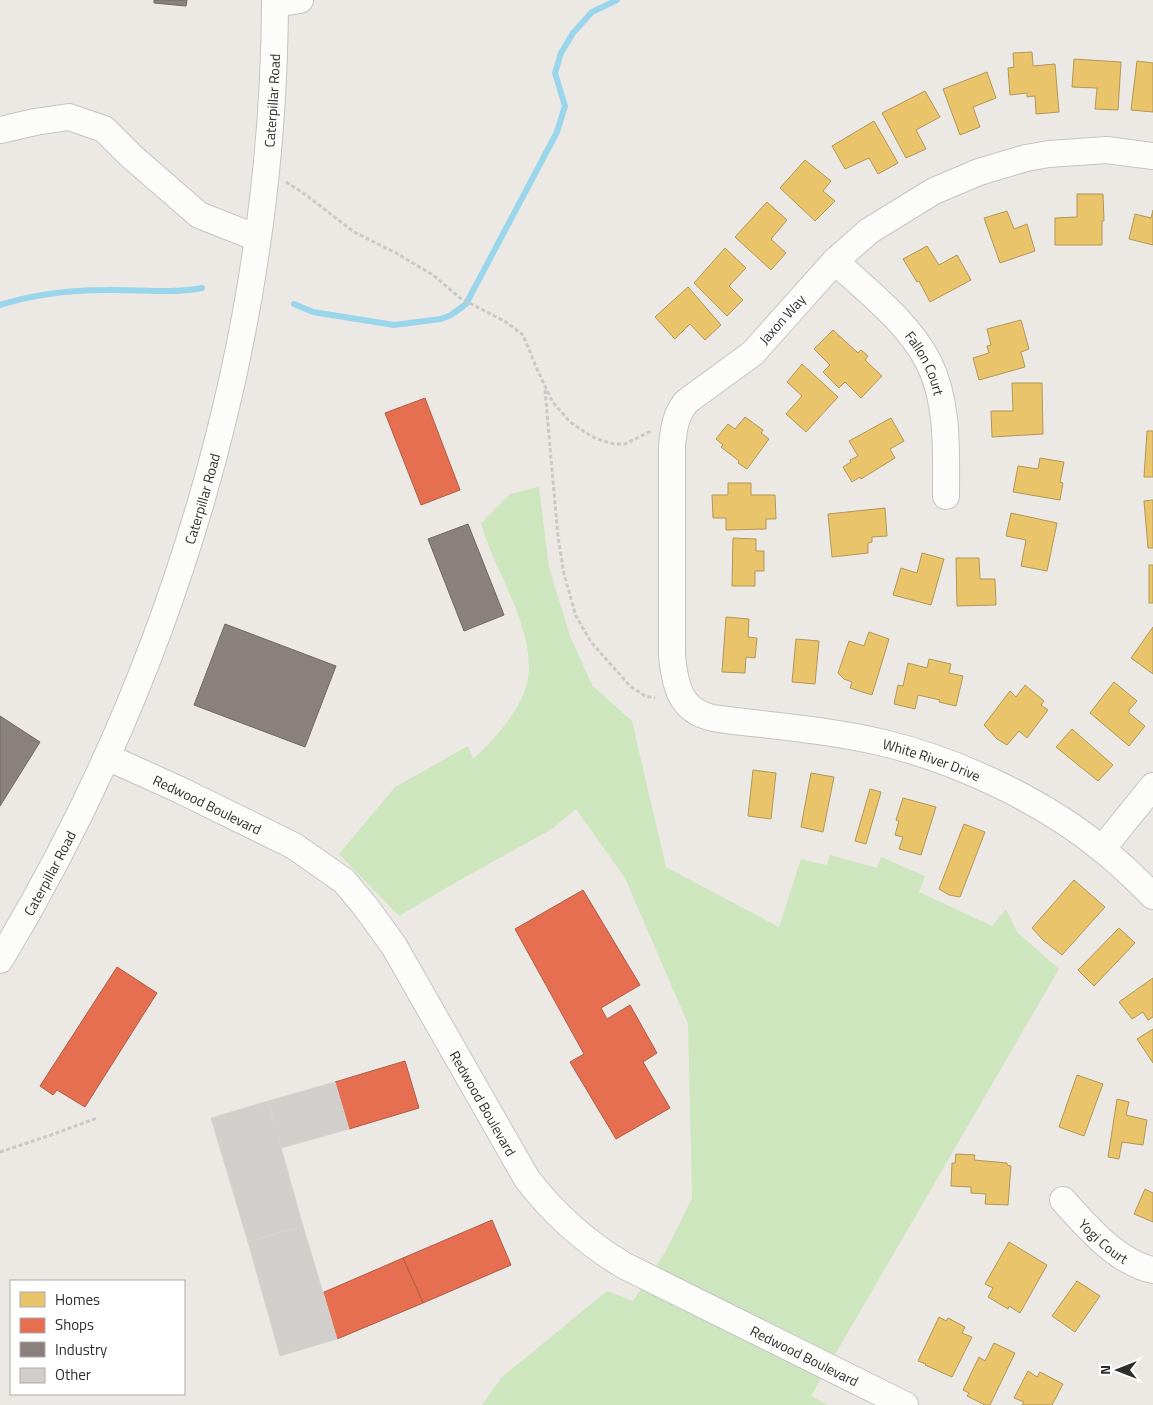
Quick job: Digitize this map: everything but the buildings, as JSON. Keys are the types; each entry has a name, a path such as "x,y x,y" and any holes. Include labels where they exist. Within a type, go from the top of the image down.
{"street":[{"name":"Caterpillar Road","path":"0,960 48,878 107,757 149,657 181,567 204,491 236,362 257,238 283,1"},
{"path":"0,130 69,117 104,130 198,215 257,238"},
{"name":"Jaxon Way","path":"681,696 675,681 672,655 673,432 679,411 686,402 752,352 835,261 869,231 934,191 979,172 1026,158 1074,151 1107,150 1153,156"},
{"name":"Fallon Court","path":"835,261 900,323 928,362 944,418 946,496"},
{"name":"White River Drive","path":"681,696 700,716 843,735 884,743 949,763 997,784 1059,818 1102,849 1153,896"},
{"name":"Redwood Boulevard","path":"107,757 180,790 294,846 344,881 394,946 527,1179 542,1199 580,1235 624,1266 905,1405"},
{"path":"1102,849 1153,786"},
{"name":"Yogi Court","path":"1062,1200 1105,1244 1144,1268 1153,1270"}],"path":[{"path":"266,169 306,195 354,232 396,253 433,275 460,298 506,322 523,335 552,402 569,421 597,439 614,444 625,444 649,431 673,432"},
{"path":"545,386 558,538 564,574 576,616 591,642 630,686 645,696 655,698"},
{"path":"0,1152 97,1118"}],"green space":[{"path":"539,487 549,567 570,636 592,685 632,721 666,867 779,927 801,859 827,865 830,855 877,868 881,857 925,876 919,892 992,926 1006,909 1017,932 1059,969 811,1396 828,1405 482,1405 501,1378 607,1291 633,1301 666,1251 692,1198 688,1024 625,878 576,809 552,829 399,916 339,854 395,787 468,746 473,759 499,733 521,700 528,678 529,666 526,642 514,605 481,523 510,494"}],"waterway":[{"path":"294,304 313,312 394,325 441,319 451,315 466,304 557,132 565,106 555,73 561,53 573,33 592,12 617,0"},
{"path":"0,305 39,295 65,292 92,290 178,291 202,288"}]}
